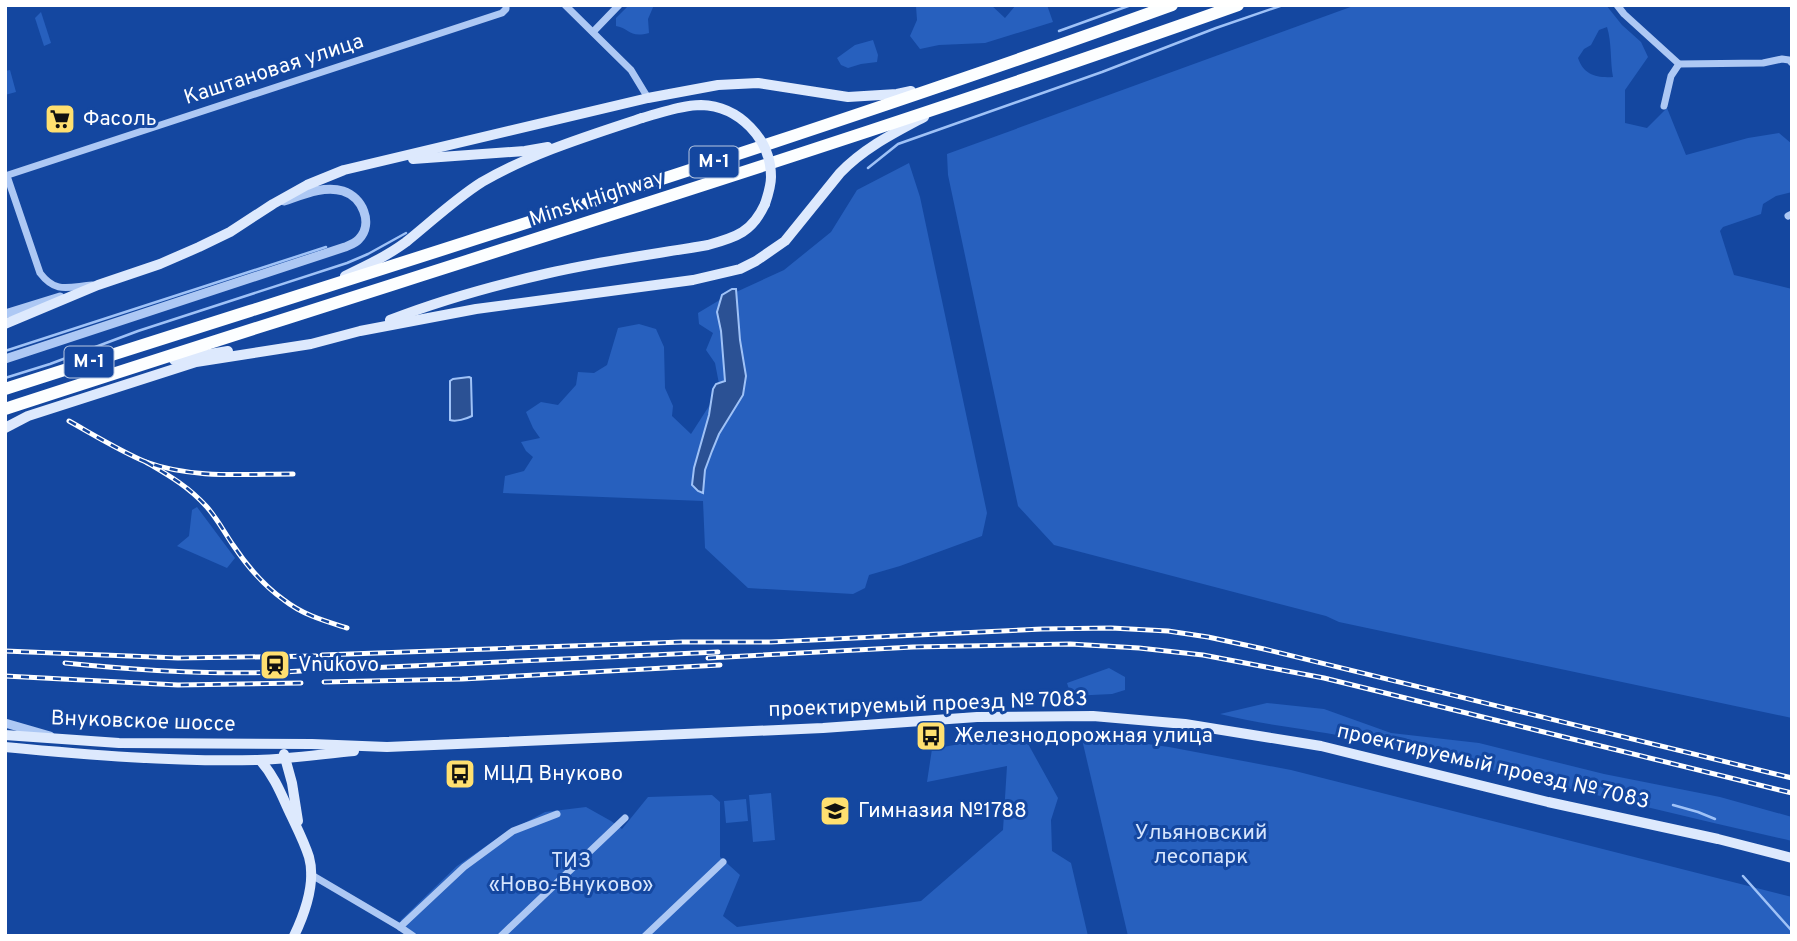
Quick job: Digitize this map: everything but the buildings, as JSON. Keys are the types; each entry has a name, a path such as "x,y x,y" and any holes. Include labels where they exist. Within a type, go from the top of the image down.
{"highway":[{"name":"Minsk Highway","path":"5,389 686,172 953,83 1172,5"},
{"name":"Minsk Highway","path":"5,409 942,108 1238,5"}],"main road":[{"path":"5,324 199,247 230,232 307,185 344,170 371,163 648,98 718,85 758,83 848,97 897,94 953,83"},
{"path":"309,292 383,258 481,183 516,164 565,144 642,118 701,105 728,111 740,117 759,137 769,162 769,190 759,216 743,233 708,245 550,272 411,312 360,331"},
{"path":"5,428 28,416 196,362 297,347 360,331 476,309 693,280 740,269 785,241 850,163 888,135 942,108"},
{"path":"371,163 525,151 565,144"},
{"path":"136,367 237,349 297,347"},
{"name":"проектируемый проезд № 7083","path":"280,758 387,747 713,733 977,717 1093,716 1185,724 1321,746 1792,858"},
{"name":"Внуковское шоссе","path":"5,735 166,744 281,744"},
{"path":"272,774 280,758 281,744"},
{"name":"проектируемый проезд № 7083","path":"281,744 387,747"},
{"name":"Внуковское шоссе","path":"5,747 138,758 280,758"},
{"path":"280,758 292,783 299,832"},
{"path":"260,760 272,774 309,858 307,899 294,936"}],"street":[{"name":"Каштановая улица","path":"98,285 59,288 53,286 40,273 6,176 502,13 506,5"},
{"path":"565,5 631,71 648,98"},
{"path":"593,32 619,5"},
{"path":"1617,5 1679,64 1763,63 1782,59 1792,63"},
{"path":"1664,106 1671,76 1679,64"},
{"path":"5,359 345,247 362,237 365,229 364,209 359,201 343,191 314,191 273,204"},
{"path":"5,314 98,285"},
{"path":"5,723 62,740"},
{"path":"400,927 464,867 513,831 557,814"},
{"path":"501,936 625,818"},
{"path":"645,936 723,862"},
{"path":"310,874 413,936"}],"green space":[{"path":"629,5 654,5 648,19 649,33 634,34 616,26 616,18"},
{"path":"918,5 991,5 1005,18 1016,5 1047,5 1053,22 985,43 939,45 920,49 910,36 917,20"},
{"path":"1356,5 1606,5 1622,25 1641,42 1648,57 1625,90 1625,123 1647,128 1667,108 1686,155 1748,138 1779,133 1792,144 1792,192 1776,196 1763,204 1761,214 1723,227 1720,231 1734,275 1792,289 1792,718 1339,622 1326,616 1054,545 1018,506 948,175 947,154","holes":["1607,27 1613,77 1596,76 1587,72 1578,58 1584,49 1591,45 1599,30"]},
{"path":"41,12 51,43 44,46 35,18"},
{"path":"873,40 878,55 877,62 848,68 841,65 837,58 855,45"},
{"path":"10,70 16,92 5,95 5,71"},
{"path":"909,163 920,197 987,513 982,536 869,575 865,588 853,594 748,588 705,548 703,501 503,493 505,476 524,471 533,457 521,442 540,438 526,412 541,402 558,405 576,385 578,372 594,373 607,365 618,328 639,324 656,329 664,347 665,388 673,406 672,416 691,434 720,389 715,363 706,350 713,333 699,324 698,313 723,298 784,270 831,232 857,190"},
{"path":"197,507 235,558 227,568 177,546 189,536 192,510"},
{"path":"1109,668 1125,677 1125,690 1112,694 1071,696 1067,683"},
{"path":"1267,703 1324,709 1391,733 1479,743 1604,774 1720,797 1792,817 1792,841 1361,740 1220,714"},
{"name":"Ульяновский лесопарк","path":"1081,735 1169,747 1291,770 1792,897 1792,936 1128,936"},
{"name":"ТИЗ «Ново-Внуково»","path":"993,738 1027,742 1058,798 1051,820 1052,851 1071,863 1088,936 406,936 401,920 457,866 502,835 545,812 586,807 622,829 648,797 712,795 720,802 720,857 740,875 723,916 737,927 921,901 1003,830 1007,766 927,782 932,749"},
{"path":"771,793 775,840 753,842 749,795"},
{"path":"746,799 748,821 726,823 724,801"}],"shaded area":[{"path":"736,289 746,376 743,395 719,434 705,470 703,493 692,485 694,468 709,415 713,389 716,384 725,381 717,312 722,295"},
{"path":"469,377 472,416 450,420 450,381"}],"waterway":[{"path":"1059,31 1131,5"},
{"path":"868,168 898,144 1283,5"},
{"path":"5,378 138,331 347,263 406,233"},
{"path":"5,351 326,247"},
{"path":"1673,805 1715,819"},
{"path":"1743,876 1792,931"}],"railway":[{"path":"69,421 127,453 164,467 200,473 293,474"},
{"path":"146,462 178,481 199,499 214,515 250,568 276,594 306,614 347,628"},
{"path":"322,655 682,642 771,642 1042,629 1168,631 1264,649 1792,778"},
{"path":"708,658 913,647 1070,644 1203,655 1324,678 1792,793"},
{"path":"5,651 178,658 316,656"},
{"path":"323,670 718,652"},
{"path":"65,663 183,672 301,671"},
{"path":"324,682 462,679 720,665"},
{"path":"5,676 178,685 301,683"}],"place":[{"name":"Фасоль","path":"60,119"},
{"name":"Vnukovo","path":"275,665"},
{"name":"Железнодорожная улица","path":"931,736"},
{"name":"МЦД Внуково","path":"460,774"},
{"name":"Гимназия №1788","path":"835,811"}]}
